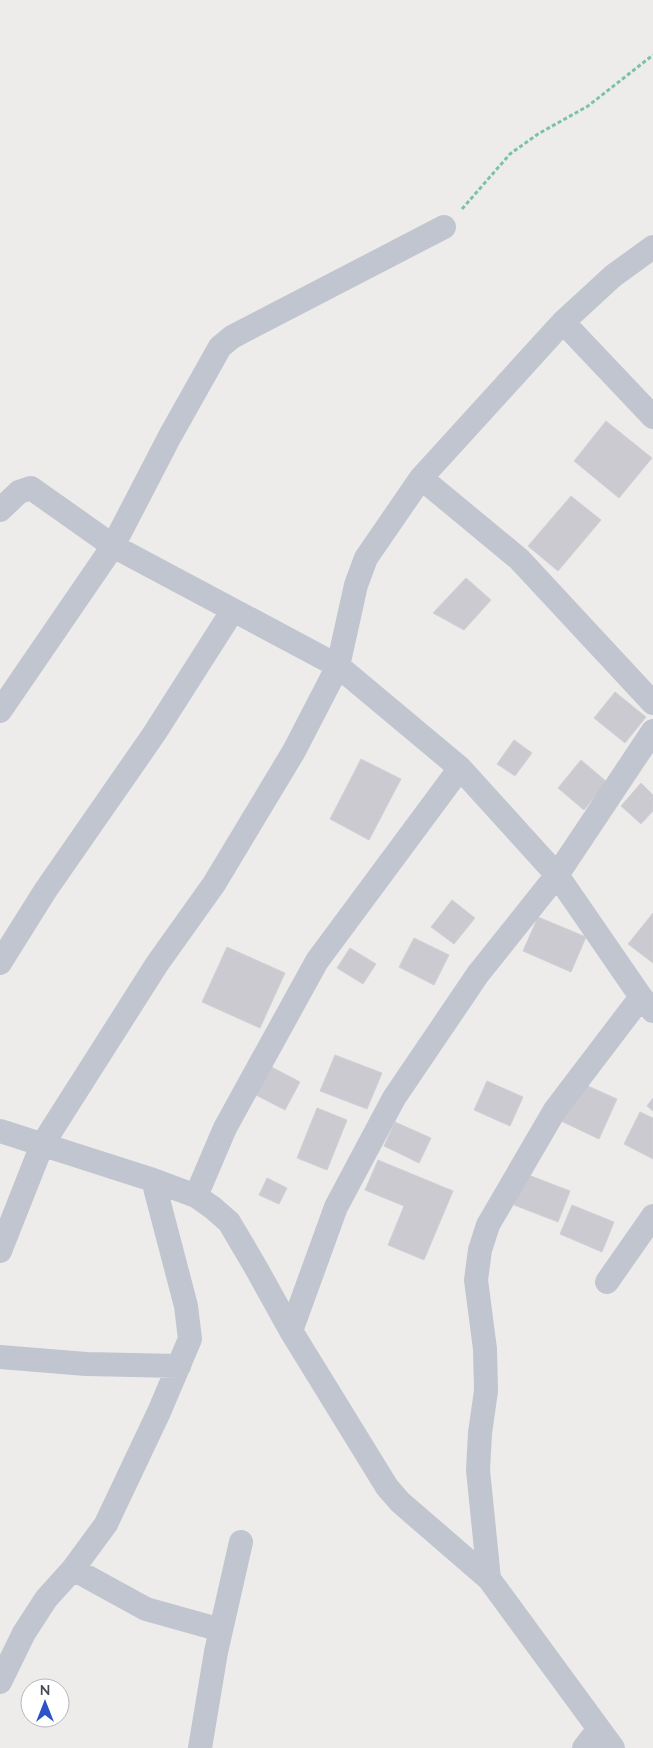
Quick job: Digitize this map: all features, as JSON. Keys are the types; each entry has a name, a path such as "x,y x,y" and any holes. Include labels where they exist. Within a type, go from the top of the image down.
{"street":[{"path":"0,711 114,546 170,436 220,347 232,337 444,227"},
{"path":"0,1251 42,1145 157,964 214,884 294,751 338,666 356,585 366,558 421,478 563,322 612,276 653,247"},
{"path":"563,322 653,417"},
{"path":"421,478 519,559 653,703"},
{"path":"0,510 19,492 31,488 114,546 338,666 460,768 557,875 647,1004 555,1110 488,1225 480,1250 476,1280 485,1349 486,1391 480,1433 478,1470 489,1579"},
{"path":"0,963 44,891 154,734 233,610"},
{"path":"291,1332 336,1207 394,1098 478,974 557,875 653,731"},
{"path":"196,1196 225,1128 317,960 460,768"},
{"path":"0,1131 153,1180 196,1196 214,1208 229,1222 291,1332 394,1495 489,1579 591,1739 613,1748"},
{"path":"0,1682 24,1633 46,1599 73,1569 106,1524 190,1340 186,1306 153,1180"},
{"path":"607,1282 653,1216"},
{"path":"0,1357 86,1364 178,1366"},
{"path":"200,1748 221,1630 241,1542"},
{"path":"73,1569 146,1609 221,1630"}],"path":[{"path":"444,227 457,215 510,154 538,134 588,106 653,55"}],"building":[{"path":"606,421 652,458 619,498 574,461"},
{"path":"571,496 601,520 558,571 528,546"},
{"path":"466,578 491,600 464,630 433,613"},
{"path":"615,692 646,717 625,743 594,718"},
{"path":"514,740 532,753 515,776 497,764"},
{"path":"361,759 401,779 369,840 330,819"},
{"path":"581,760 607,782 584,810 558,788"},
{"path":"641,783 653,795 653,811 641,824 621,806"},
{"path":"452,900 475,918 454,944 431,927"},
{"path":"653,913 653,963 628,944"},
{"path":"538,917 586,937 571,972 523,951"},
{"path":"414,938 449,955 434,985 399,967"},
{"path":"227,947 285,973 260,1028 202,1002"},
{"path":"350,948 376,964 363,984 337,968"},
{"path":"335,1055 382,1073 367,1109 320,1091"},
{"path":"264,1063 300,1082 285,1110 250,1092"},
{"path":"487,1081 523,1097 510,1126 474,1110"},
{"path":"579,1082 617,1099 599,1139 561,1121"},
{"path":"653,1098 653,1111 647,1106"},
{"path":"317,1108 347,1120 327,1170 297,1158"},
{"path":"640,1112 653,1118 653,1159 624,1144"},
{"path":"395,1122 431,1138 419,1163 384,1146"},
{"path":"378,1160 453,1191 424,1260 388,1245 404,1206 365,1190"},
{"path":"526,1174 570,1191 558,1222 514,1205"},
{"path":"267,1178 287,1188 279,1204 259,1195"},
{"path":"572,1205 614,1222 602,1252 560,1234"}]}
